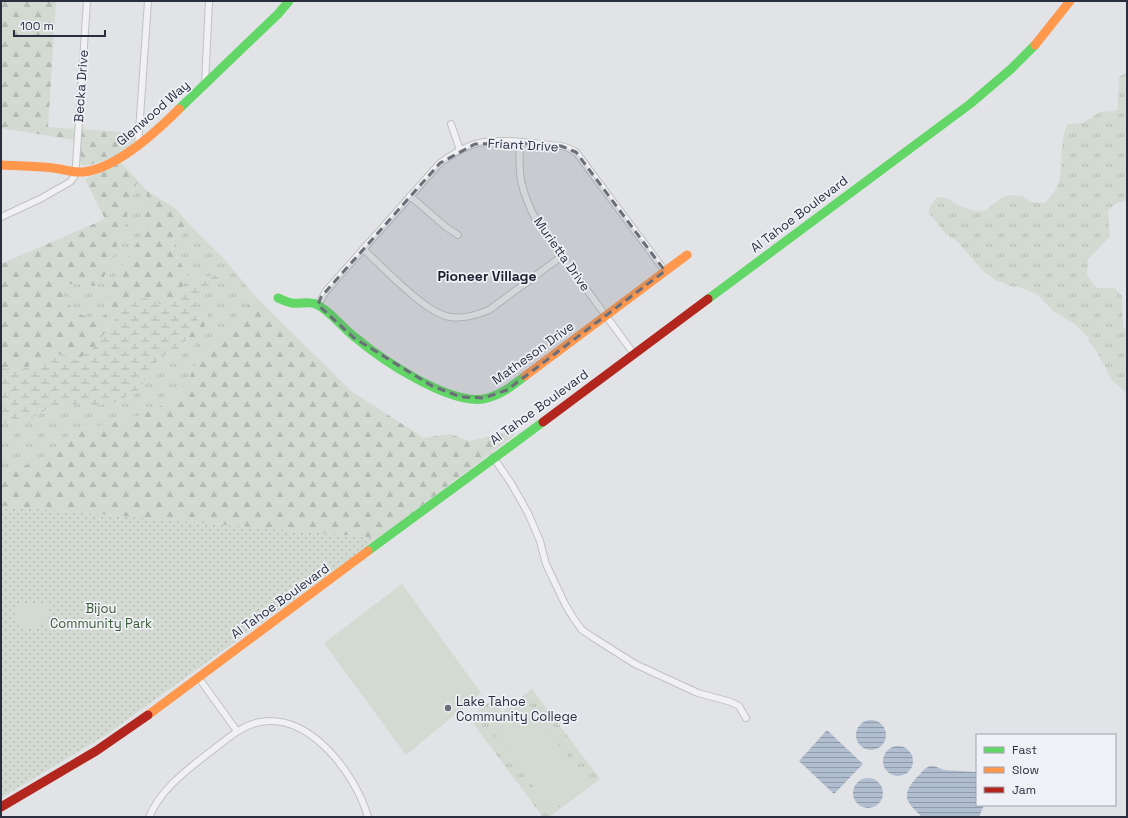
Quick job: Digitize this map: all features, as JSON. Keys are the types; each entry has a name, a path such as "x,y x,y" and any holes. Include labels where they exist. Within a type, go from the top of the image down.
{"main road":[{"name":"Glenwood Way","path":"1,164 83,172 112,162 138,146 172,116 278,14 289,1"},
{"name":"Al Tahoe Boulevard","path":"1,807 106,745 984,93 1017,65 1046,34 1070,1"},
{"name":"Matheson Drive","path":"318,305 354,338 383,358 432,386 461,397 472,399 484,398 496,396 507,390 687,255"},
{"path":"278,298 291,303 304,302 318,305"}],"street":[{"name":"Becka Drive","path":"75,172 87,1"},
{"path":"138,146 148,1"},
{"path":"205,85 210,1"},
{"path":"451,124 460,150"},
{"name":"Friant Drive","path":"318,305 326,291 440,162 460,150 475,144 490,141 561,146 576,152 665,271"},
{"name":"Murietta Drive","path":"520,143 520,173 522,190 537,222 634,354"},
{"path":"1,217 28,205 70,182 75,172"},
{"path":"410,196 446,227 458,235"},
{"path":"364,249 422,303 436,312 449,317 476,315 489,310 562,256"},
{"path":"493,457 511,483 528,513 540,541 546,564 568,609 582,630 635,664 698,693 739,706 746,718"},
{"path":"198,677 237,731"},
{"path":"149,817 152,809 163,793 178,777 237,731 249,725 274,720 285,722 308,732 328,751 351,780 360,795 368,817"}],"highlighted area":[{"path":"520,143 561,146 576,152 665,271 507,390 484,398 461,397 432,386 354,338 318,305 321,297 440,163 475,144"}],"green space":[{"path":"1,1 56,1 48,127 75,129 74,140 1,128"},
{"path":"1127,72 1127,200 1115,204 1108,211 1110,236 1088,260 1087,275 1098,288 1115,288 1122,296 1123,327 1127,330 1127,394 1111,379 1096,350 1089,342 1089,339 1076,325 1053,311 1038,295 1020,287 1009,286 997,281 983,271 958,242 946,234 929,213 930,206 937,197 948,199 966,208 979,211 985,211 1001,198 1011,195 1022,196 1032,202 1045,203 1053,194 1058,184 1062,143 1068,124 1083,123 1100,112 1115,111 1118,108 1119,77"},
{"path":"82,129 135,133 133,144 129,149 118,156 84,166 80,163"},
{"path":"121,163 138,181 130,197 123,233 103,279 95,286 69,284 63,292 69,304 76,312 98,319 105,315 106,297 113,280 144,232 147,191 175,208 190,225 175,236 173,248 188,277 176,299 163,306 152,299 120,313 95,346 78,360 65,355 51,354 38,363 20,370 1,368 1,264 105,219 85,179"},
{"path":"138,181 147,191 144,233 113,280 106,297 105,315 98,319 84,316 72,308 62,292 68,284 94,286 123,233 130,197"},
{"path":"190,225 226,261 254,295 232,332 214,348 199,358 188,380 177,395 163,405 141,415 72,433 40,461 1,472 1,424 14,420 32,418 46,410 67,404 95,406 151,370 161,356 181,348 185,343 194,346 206,309 198,320 196,311 197,298 214,286 214,275 198,280 188,277 173,248 175,236"},
{"path":"214,275 219,277 214,286 197,298 196,311 198,320 181,348 161,356 138,390 116,402 95,406 67,404 46,410 32,418 14,420 1,424 1,368 20,370 38,363 51,354 65,355 78,360 95,346 120,313 137,298 152,299 163,306 176,299 188,277 198,280"},
{"path":"254,295 351,391 424,438 450,434 470,441 511,431 515,435 379,538 1,506 1,472 40,461 72,433 141,415 163,405 177,395 188,380 199,358 214,348 232,332"},
{"path":"206,309 208,312 202,335 194,346 185,343 198,320"},
{"name":"Bijou Community Park","path":"1,506 379,538 106,735 1,798"},
{"path":"402,584 481,693 406,755 324,643"},
{"path":"40,603 48,606 49,620 46,623 33,628 19,626 16,624 16,611 19,606 23,604"},
{"path":"532,689 600,779 549,817 543,817 469,718 492,700 502,712"},
{"path":"529,704 588,784 552,811 493,731"}],"water":[{"path":"871,720 881,725 886,735 881,745 871,750 861,745 856,735 861,725"},
{"path":"827,730 863,764 834,794 799,761"},
{"path":"898,746 908,751 913,761 908,771 898,776 888,771 883,761 888,751"},
{"path":"934,766 944,770 976,772 976,806 984,806 979,817 922,817 909,803 907,795 908,790 916,778 928,767"},
{"path":"868,778 878,783 883,793 878,803 868,808 858,803 853,793 858,783"}],"traffic: fast":[{"path":"179,109 278,14 289,1"},
{"path":"708,299 970,104 1011,69 1035,45"},
{"path":"278,298 287,302 310,303 322,307 351,334 382,358 416,379 452,395 469,399 489,398 506,390 525,376"},
{"path":"368,551 543,422"}],"traffic: slow":[{"path":"1035,45 1070,1"},
{"path":"1,165 47,167 80,172 96,169 109,164 135,148 179,109"},
{"path":"525,376 687,255"},
{"path":"148,715 368,551"}],"traffic: jam":[{"path":"543,422 708,299"},
{"path":"1,807 96,751 148,715"}],"place":[{"name":"Lake Tahoe Community College","path":"448,708"}],"district":[{"name":"Pioneer Village","path":"487,276"}]}
